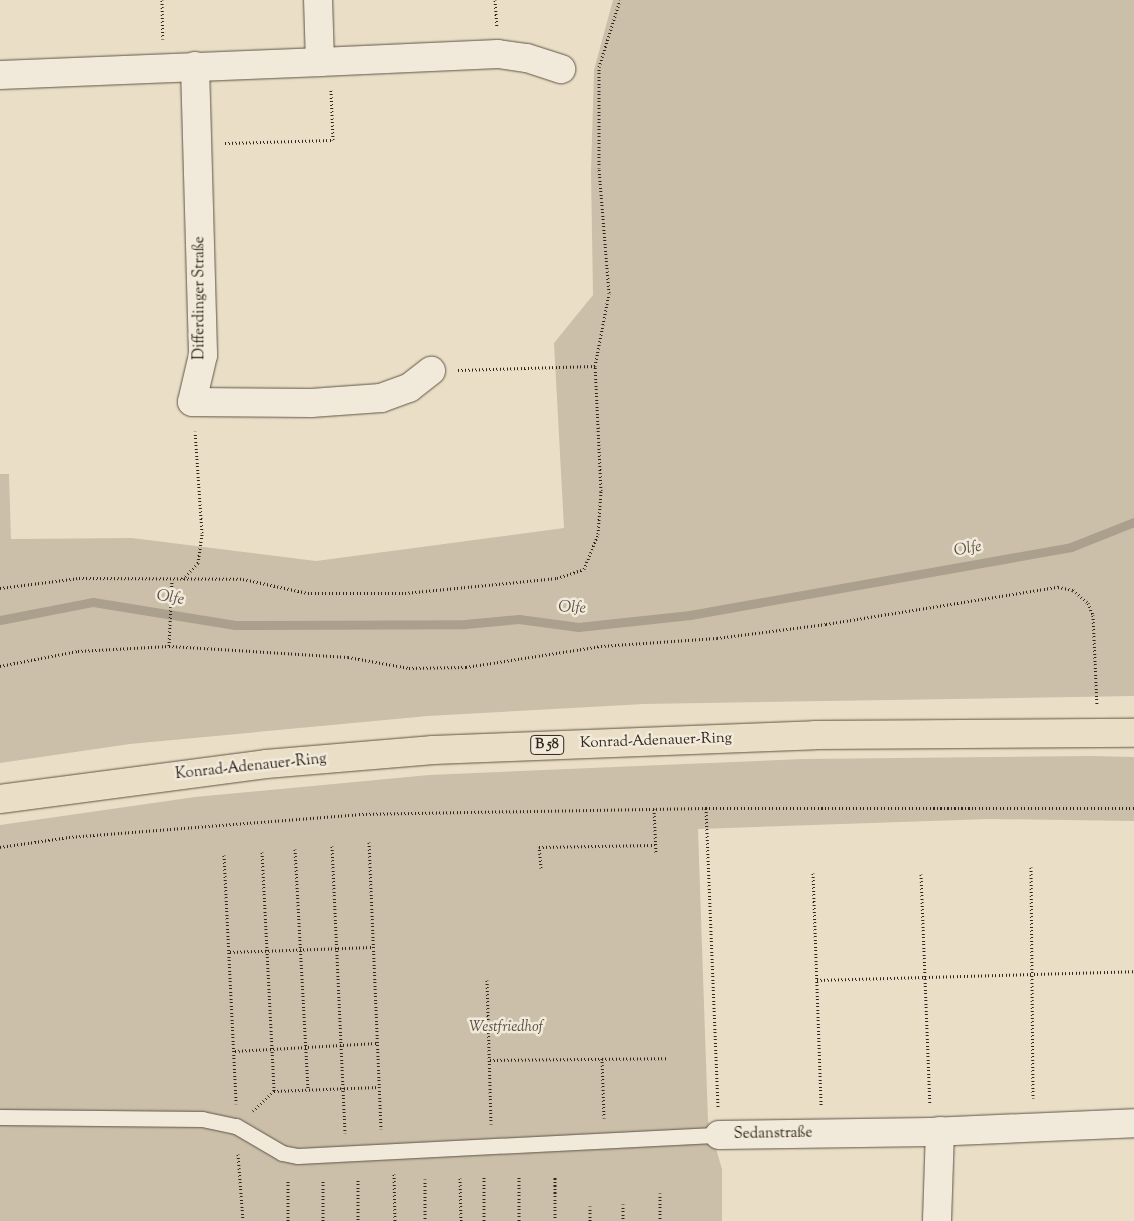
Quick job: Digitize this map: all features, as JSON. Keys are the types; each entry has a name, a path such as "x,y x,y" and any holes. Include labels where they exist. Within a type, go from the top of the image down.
{"main road":[{"name":"Konrad-Adenauer-Ring","path":"0,799 266,764 432,750 815,735 1134,734"}],"street":[{"path":"318,0 325,62"},
{"path":"0,75 498,54 527,58 561,69"},
{"name":"Differdinger Straße","path":"192,402 203,355 195,66"},
{"path":"192,402 311,403 381,398 409,388 431,371"},
{"name":"Sedanstraße","path":"719,1135 936,1132 1034,1126 1134,1123"},
{"path":"936,1132 937,1221"}],"lane":[{"name":"Sedanstraße","path":"0,1117 202,1118 236,1126 282,1153 298,1156 491,1147 605,1139 719,1135"}],"path":[{"path":"162,0 164,67"},
{"path":"0,588 80,578 243,579 308,593 405,594 557,578 584,569 598,534 601,490 595,366 609,292 599,168 599,67 620,0"},
{"path":"197,144 333,140 325,62"},
{"path":"431,371 595,366"},
{"path":"183,580 198,563 202,533 192,402"},
{"path":"168,646 172,580"},
{"path":"0,666 78,651 168,646 348,657 409,668 466,667 600,646 718,638 816,626 1058,587 1073,590 1088,603 1093,615 1098,733"},
{"path":"0,847 69,838 359,814 706,808 1134,808"},
{"path":"706,808 719,1135"},
{"path":"654,809 656,853"},
{"path":"369,842 379,1087 395,1221"},
{"path":"541,868 539,847 656,845"},
{"path":"332,846 344,1088 345,1153"},
{"path":"295,849 308,1090"},
{"path":"262,852 274,1091"},
{"path":"224,855 235,1051 236,1126 243,1221"},
{"path":"1031,867 1034,1126"},
{"path":"813,873 822,1133"},
{"path":"921,874 925,977 936,1132"},
{"path":"230,952 373,947"},
{"path":"817,980 1134,971"},
{"path":"487,980 491,1147"},
{"path":"235,1051 377,1043"},
{"path":"602,1058 605,1139"},
{"path":"490,1060 667,1058"},
{"path":"236,1126 274,1091 379,1087"},
{"path":"555,1176 555,1221"},
{"path":"518,1177 519,1221"},
{"path":"460,1178 461,1221"},
{"path":"484,1178 484,1221"},
{"path":"425,1179 425,1221"},
{"path":"323,1180 323,1221"},
{"path":"358,1180 358,1221"},
{"path":"288,1181 288,1221"},
{"path":"660,1193 660,1221"},
{"path":"623,1204 623,1221"},
{"path":"590,1206 590,1221"}],"green space":[{"path":"613,0 1134,0 1134,696 644,704 428,716 130,744 0,763 0,474 9,474 11,539 132,538 316,561 564,528 554,343 593,295 591,172 594,70"},
{"name":"Westfriedhof","path":"1134,757 1134,821 989,819 698,829 708,1121 722,1169 722,1221 0,1221 0,825 195,797 429,775 802,759"}],"waterway":[{"name":"Olfe","path":"0,620 93,602 235,625 465,624 519,619 578,627 690,615 1071,547 1134,522"}]}
